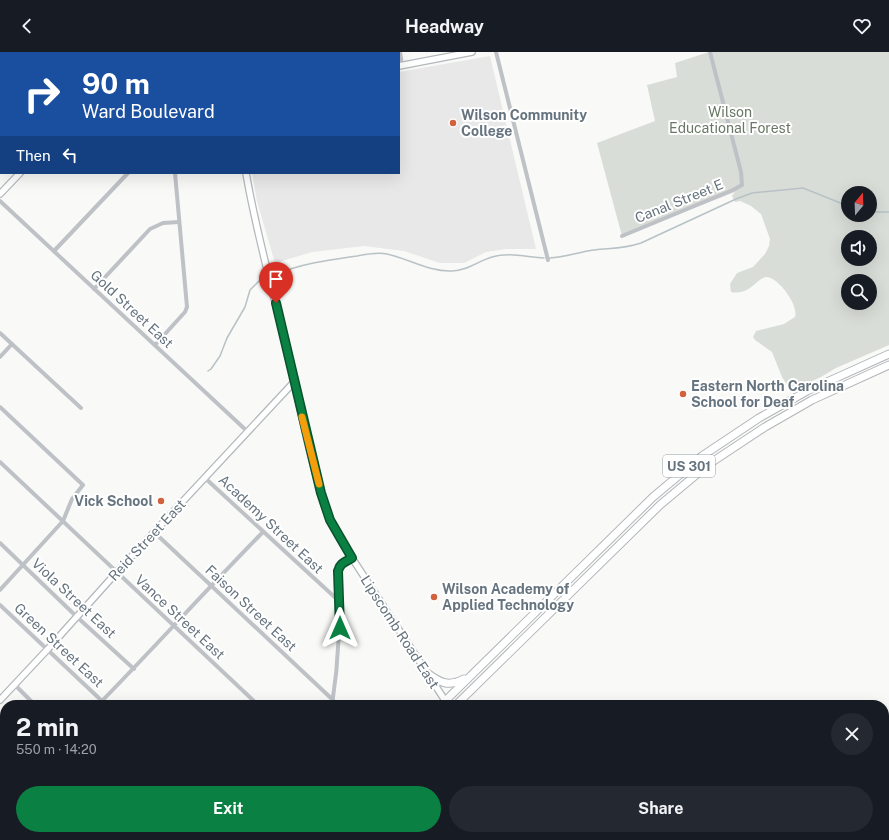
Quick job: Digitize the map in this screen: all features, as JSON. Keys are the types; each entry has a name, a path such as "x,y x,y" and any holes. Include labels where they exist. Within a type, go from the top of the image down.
{"highway":[{"name":"US 301","path":"449,700 470,676 653,497 702,456 759,418 807,391 889,354"},
{"name":"US 301","path":"461,700 660,504 709,464 765,427 812,400 889,365"},
{"path":"427,673 447,684 455,684 470,676"}],"main road":[{"path":"401,66 472,52"},
{"path":"0,194 19,174"},
{"name":"Lipscomb Road East","path":"246,174 257,230 308,442 326,506 336,531 352,558 427,673 443,700"},
{"name":"Reid Street East","path":"0,700 294,382"}],"street":[{"path":"400,52 401,66"},
{"path":"496,52 548,260"},
{"name":"Canal Street E","path":"622,236 742,185 741,172 710,52"},
{"path":"54,251 127,174"},
{"path":"155,345 185,312 187,307 175,174"},
{"name":"Gold Street East","path":"0,201 248,432"},
{"path":"94,289 150,229 162,223 179,222"},
{"path":"0,333 81,408"},
{"path":"0,357 12,344"},
{"path":"0,407 83,485 72,499 63,521 0,590"},
{"name":"Vance Street East","path":"0,462 253,700"},
{"name":"Academy Street East","path":"205,478 340,602"},
{"name":"Faison Street East","path":"154,532 329,700"},
{"path":"103,700 134,669 210,585 263,532"},
{"name":"Viola Street East","path":"0,543 134,669"},
{"path":"332,700 338,655 340,602 338,571 342,564 352,558"},
{"name":"Green Street East","path":"0,605 101,700"},
{"path":"15,685 29,700"}],"shaded area":[{"name":"Wilson Community College","path":"490,56 536,249 506,249 486,252 464,263 440,263 404,251 364,246 312,252 275,263 257,201 252,174 400,174 400,72"}],"green space":[{"name":"Wilson Educational Forest","path":"709,52 889,52 889,345 836,368 791,391 782,377 772,352 753,337 756,331 784,324 795,317 794,306 787,293 777,282 767,277 760,280 749,289 738,293 731,292 730,284 737,273 753,267 765,254 769,246 770,239 761,214 751,206 740,201 735,202 732,196 735,192 622,236 597,143 655,121 647,85 677,77 675,63"}],"waterway":[{"path":"550,258 594,250 635,245 752,193 803,188 841,203"},
{"path":"877,212 889,212"},
{"path":"277,274 317,262 376,253 387,254 444,271 457,271 468,268 492,257 505,255 544,258"},
{"path":"208,371 220,356 227,338 245,307 250,290 262,278"}],"slow traffic":[{"path":"302,417 319,484"}],"place":[{"name":"Wilson Community College","path":"453,123"},
{"name":"Eastern North Carolina School for Deaf","path":"683,394"},
{"name":"Vick School","path":"161,501"},
{"name":"Wilson Academy of Applied Technology","path":"434,597"}],"route":[{"path":"276,303 321,493 330,520 352,558 342,564 338,571 340,628"}]}
